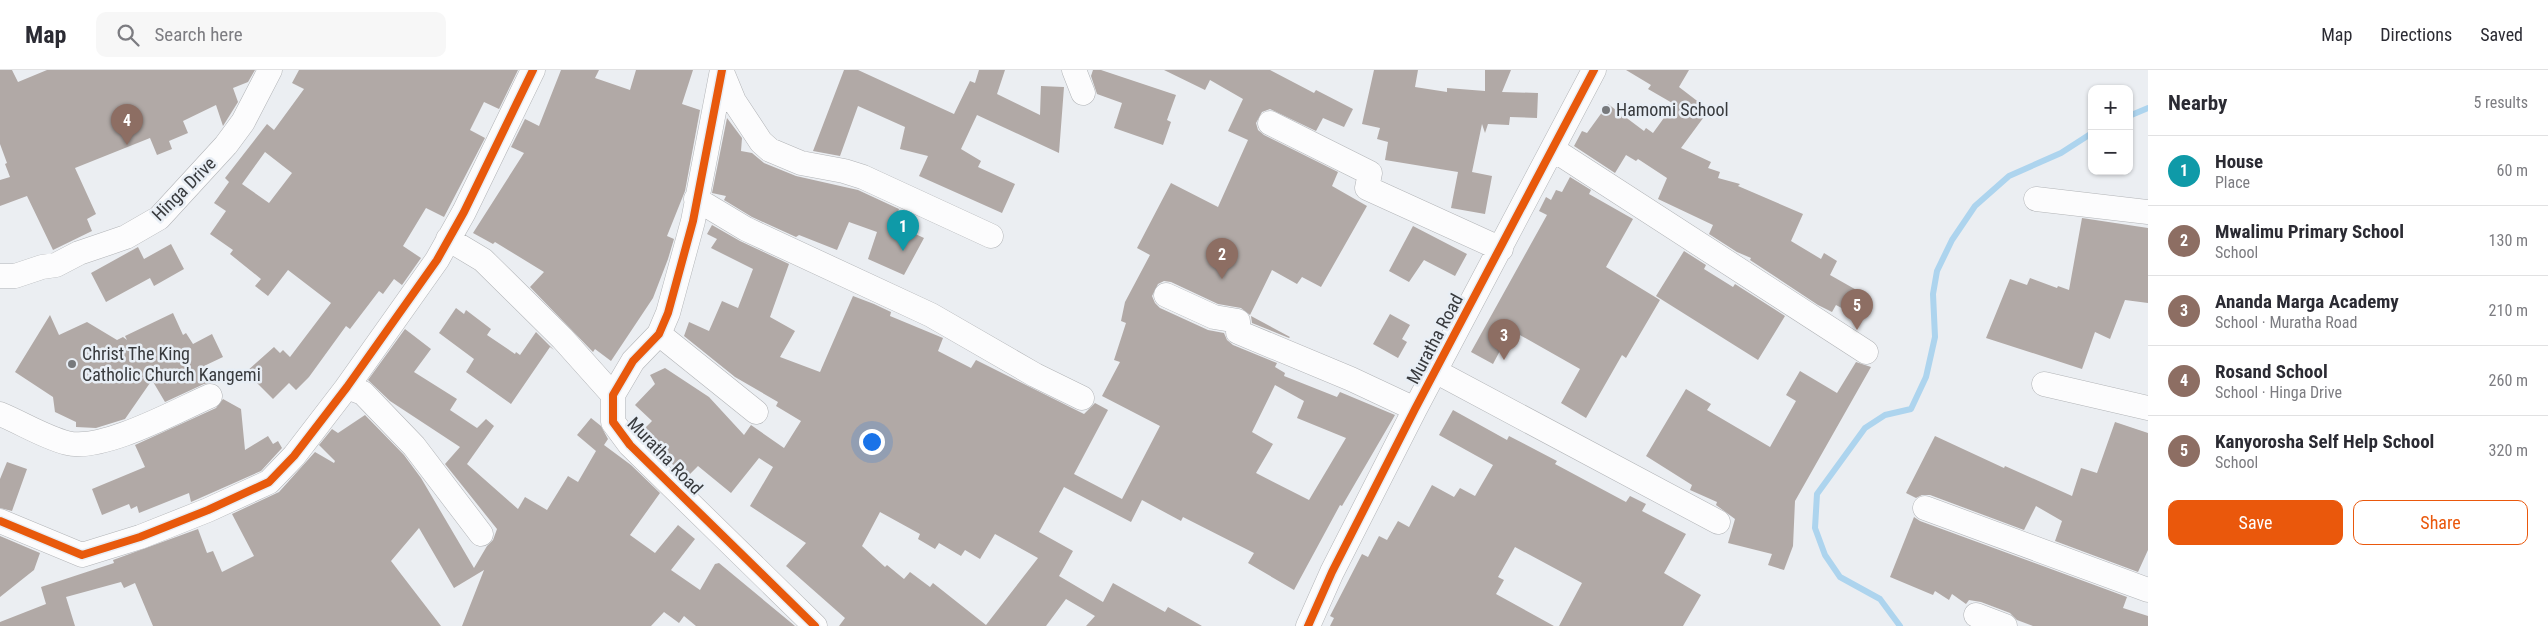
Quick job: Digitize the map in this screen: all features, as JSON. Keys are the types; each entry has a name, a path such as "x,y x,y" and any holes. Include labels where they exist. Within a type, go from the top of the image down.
{"street":[{"name":"Hinga Drive","path":"0,276 15,276 56,265 79,252 126,237 159,218 226,145 243,122 270,70"},
{"path":"0,522 82,555 140,537 208,510 269,482 294,456 347,387 437,260 533,70"},
{"path":"1074,70 1083,93"},
{"name":"Muratha Road","path":"1308,626 1332,572 1415,409 1554,150 1594,70"},
{"path":"448,239 483,260 562,338 613,395 633,361 659,334 668,313 686,251 722,71"},
{"path":"722,71 734,100 761,142 778,156 863,177 990,236"},
{"path":"1270,123 1370,172 1367,188 1501,249"},
{"path":"1554,150 1866,352"},
{"path":"696,199 746,228 931,315 1035,375 1082,398"},
{"path":"2036,199 2148,212"},
{"path":"1166,294 1214,317 1238,321 1238,332 1351,379 1415,409"},
{"path":"659,334 756,412"},
{"path":"1435,371 1718,522"},
{"path":"2044,384 2148,408"},
{"path":"347,387 363,393 414,446 480,534"},
{"name":"Muratha Road","path":"613,395 613,422 630,445 815,626"},
{"path":"0,414 67,443 90,445 115,437 210,396"},
{"path":"1925,508 2148,590"},
{"path":"1976,615 2005,626"}],"building":[{"path":"0,70 12,70 18,82 47,70 255,70 248,82 233,88 238,102 223,126 216,105 183,121 188,133 169,141 172,149 157,155 150,138 75,168 96,214 87,219 92,231 53,250 27,196 0,206 0,180 10,177 0,144"},
{"path":"299,70 518,70 499,109 484,102 470,130 485,138 444,217 426,208 403,246 421,258 402,285 394,279 383,294 379,291 350,329 346,326 309,377 296,390 289,383 273,399 246,372 274,347 280,353 283,350 290,357 331,303 288,270 268,296 255,286 261,279 230,254 233,250 210,234 226,211 214,203 229,182 225,178 267,124 274,130 304,89 292,83","holes":["265,152 292,173 269,203 242,184"]},
{"path":"561,70 599,70 595,78 630,90 636,70 693,70 682,104 700,110 685,191 667,236 674,239 668,259 653,298 611,361 595,349 593,352 530,287 544,272 495,242 493,244 473,233 524,153 511,147 525,119 539,126"},
{"path":"844,70 858,70 954,114 970,81 975,83 979,70 1005,70 997,94 1040,115 1041,86 1064,87 1059,153 977,115 961,149 981,161 978,167 1015,184 1002,213 919,176 928,156 900,149 905,127 858,106 840,156 813,151"},
{"path":"1093,70 1101,70 1176,95 1167,120 1171,122 1163,145 1114,128 1122,103 1097,94 1091,76"},
{"path":"1164,70 1270,70 1314,93 1316,90 1353,109 1344,127 1323,118 1316,131 1270,109 1262,112 1256,123 1258,130 1264,135 1338,172 1332,186 1367,206 1321,287 1302,277 1297,284 1272,270 1250,315 1241,308 1218,304 1171,282 1164,281 1158,284 1152,296 1160,308 1208,330 1224,333 1227,340 1233,345 1277,363 1275,367 1285,373 1284,376 1337,397 1340,392 1395,415 1342,506 1340,505 1294,590 1248,563 1254,553 1183,517 1181,521 1142,500 1131,522 1064,487 1039,532 1073,551 1059,576 1103,602 1113,583 1165,612 1168,607 1202,626 1086,626 1095,616 1066,599 1046,626 839,626 845,618 786,566 806,543 750,506 773,467 759,458 731,493 698,466 686,478 641,432 652,421 635,405 655,384 650,375 665,368 709,397 744,435 751,425 784,448 801,421 776,406 778,402 735,377 684,336 689,322 709,331 722,301 738,308 753,269 711,248 717,239 707,234 712,225 740,241 789,264 770,317 795,331 780,357 820,372 853,296 874,304 891,312 890,316 943,338 938,351 971,368 976,360 1084,414 1095,403 1108,410 1074,474 1122,499 1160,426 1102,396 1120,362 1114,360 1126,323 1121,321 1125,302 1150,255 1137,248 1171,183 1218,207 1248,140 1228,131 1243,99 1210,80 1205,90","holes":["1275,385 1304,401 1297,418 1346,438 1309,500 1256,473 1273,444 1252,432","880,512 920,534 918,539 935,549 939,543 961,556 965,550 980,559 995,534 1038,558 986,625 933,583 930,587 910,572 904,579 887,565 885,567 862,546"]},
{"path":"1374,70 1418,70 1415,87 1447,92 1447,88 1485,91 1485,70 1511,70 1502,92 1538,93 1537,118 1510,117 1509,125 1488,124 1485,133 1482,124 1472,172 1492,176 1485,214 1451,208 1458,172 1385,160 1388,142 1377,139 1380,128 1362,124"},
{"path":"1626,70 1689,70 1679,87 1709,110 1681,148 1711,162 1708,168 1720,172 1718,178 1740,184 1738,186 1803,214 1791,241 1821,259 1824,253 1837,261 1830,275 1860,292 1849,312 1836,305 1832,312 1818,305 1750,260 1751,258 1737,252 1709,234 1713,225 1658,199 1667,178 1638,159 1636,161 1626,155 1615,173 1574,146 1582,131 1587,133 1608,104 1644,131 1646,128 1653,133 1674,104 1648,89 1651,85"},
{"path":"727,118 742,138 741,151 752,153 764,163 796,176 858,190 899,209 894,224 924,238 904,275 868,259 877,232 849,222 837,250 799,235 796,237 752,217 724,200 726,196 712,193"},
{"path":"1570,177 1591,190 1589,194 1633,219 1606,267 1660,300 1626,358 1622,355 1586,418 1561,403 1580,369 1511,330 1493,364 1471,352 1547,215 1539,211 1546,197 1551,200 1556,190 1562,192"},
{"path":"2082,218 2148,228 2148,303 2125,300 2110,339 2095,332 2082,369 1986,338 2010,279 2027,285 2030,278 2057,288 2058,286 2069,290"},
{"path":"1413,226 1467,254 1455,276 1424,260 1409,282 1389,271"},
{"path":"171,244 184,269 154,286 150,278 106,302 91,273 138,247 144,259"},
{"path":"1684,251 1706,265 1704,269 1733,287 1735,284 1785,316 1758,360 1656,296"},
{"path":"456,308 464,314 466,310 491,329 487,335 515,354 516,352 520,355 536,332 554,350 550,347 511,404 466,372 474,359 439,333"},
{"path":"173,313 183,335 186,333 193,344 212,334 223,357 204,366 213,383 204,384 165,402 152,380 125,419 96,428 76,427 76,422 55,412 53,397 15,372 50,315 59,335 87,322 117,340 123,337 127,340 125,336"},
{"path":"1390,314 1410,325 1402,339 1407,342 1398,358 1373,344"},
{"path":"1251,316 1290,337 1252,323"},
{"path":"405,329 431,349 414,372 457,399 450,410 477,428 486,419 494,426 467,464 518,509 525,497 547,510 568,476 578,482 596,451 577,435 591,418 601,426 608,439 604,445 631,465 660,493 630,535 655,553 678,525 695,539 671,570 700,590 715,564 719,563 795,626 696,626 684,616 679,623 664,612 651,626 462,626 484,570 454,588 419,528 391,561 441,626 153,626 135,583 124,588 121,582 66,597 75,626 0,626 0,622 46,604 41,587 114,563 113,560 198,529 207,553 213,551 222,572 254,556 232,514 279,492 315,452 334,463 335,461 319,445 332,429 338,433 365,415 404,455 421,478 474,568 487,546 493,540 497,529 445,464 460,447 390,401 368,380"},
{"path":"1856,362 1871,367 1795,501 1793,546 1784,570 1768,565 1772,554 1728,543 1735,519 1716,505 1717,502 1690,490 1692,485 1646,456 1686,389 1711,404 1707,410 1770,447 1796,401 1786,395 1800,371 1837,393"},
{"path":"223,399 241,409 245,450 268,436 273,444 278,441 282,448 261,471 191,502 189,493 139,513 137,506 131,509 129,504 102,515 92,489 145,467 135,445 216,408"},
{"path":"1453,410 1507,440 1509,436 1557,461 1555,464 1626,502 1630,496 1646,504 1642,511 1686,534 1664,573 1701,595 1683,626 1559,626 1582,583 1515,547 1498,577 1504,580 1496,594 1554,626 1330,626 1334,618 1330,616 1362,554 1368,557 1379,536 1387,540 1398,521 1409,527 1432,485 1454,497 1460,488 1475,496 1493,465 1439,435"},
{"path":"2115,422 2148,433 2148,550 2138,572 2055,541 2062,521 2036,506 2024,530 1930,495 1922,495 1916,498 1906,493 1935,436 2004,468 2005,466 2072,496 2081,468 2097,473"},
{"path":"7,462 27,469 12,511 0,508 0,479"},
{"path":"1914,517 1920,521 2127,597 2123,608 2148,616 2148,626 2033,626 2017,620 2010,613 1981,602 1969,600 1966,604 1952,594 1949,600 1935,591 1933,595 1890,577"},
{"path":"0,536 40,553 34,570 0,597"}],"waterway":[{"path":"2133,114 2148,108"},
{"path":"1900,626 1880,599 1840,577 1825,555 1815,528 1817,494 1865,428 1885,415 1911,409 1926,377 1935,337 1933,294 1937,271 1952,240 1975,206 2009,176 2061,153 2088,136"}],"cycle path":[{"path":"0,521 82,555 140,537 208,510 269,482 294,456 347,387 437,260 464,212 533,70"},
{"path":"722,70 693,221 668,313 659,334 633,361 613,395 613,422 630,445 815,626"},
{"path":"1308,626 1332,572 1415,409 1594,70"}],"place":[{"name":"Hamomi School","path":"1606,110"},
{"name":"Rosand School","path":"127,145"},
{"name":"House","path":"903,251"},
{"name":"Mwalimu Primary School","path":"1222,279"},
{"name":"Kanyorosha Self Help School","path":"1857,330"},
{"name":"Ananda Marga Academy","path":"1504,360"},
{"name":"Christ The King Catholic Church Kangemi","path":"72,364"}]}
